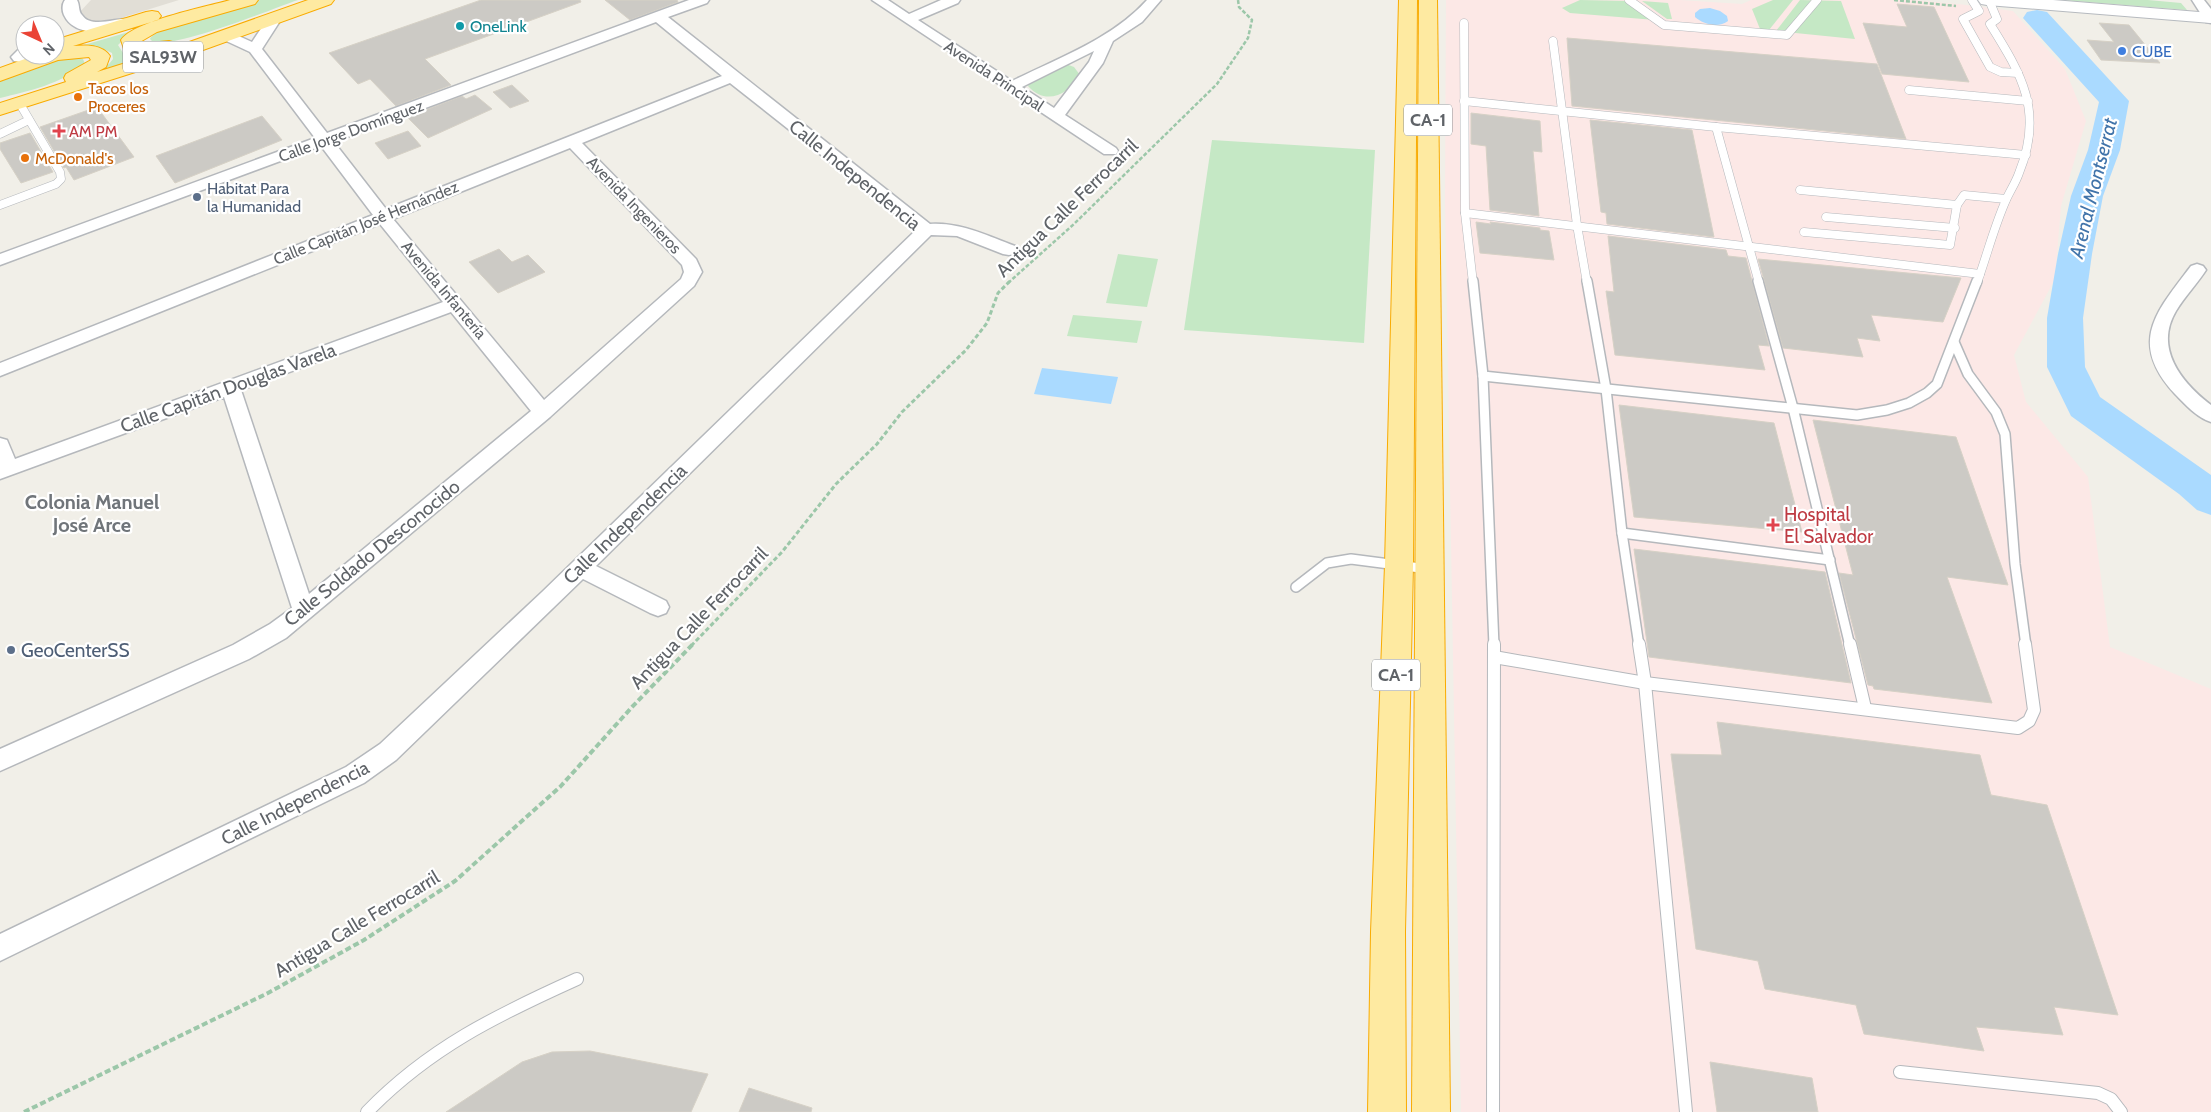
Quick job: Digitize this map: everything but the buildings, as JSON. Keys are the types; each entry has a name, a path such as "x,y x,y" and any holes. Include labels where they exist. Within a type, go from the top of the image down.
{"highway":[{"name":"SAL93W","path":"65,43 203,0"},
{"path":"249,0 151,28 130,40 132,48 138,50 163,49 305,0"},
{"name":"SAL93W","path":"20,104 231,34 325,0"},
{"path":"231,34 342,0"},
{"name":"CA-1","path":"1408,0 1405,98 1415,238 1429,569 1431,1112"},
{"name":"CA-1","path":"1387,1112 1388,932 1399,565 1415,238 1429,100 1428,1"},
{"path":"0,75 36,62 78,51 94,51 101,56 99,63 76,77 0,100"},
{"path":"0,65 15,59"},
{"path":"1405,98 1429,100"},
{"path":"1388,932 1430,938"}],"main road":[{"path":"1988,0 2205,10"}],"street":[{"name":"Calle Jorge Domínguez","path":"0,260 702,0"},
{"name":"Avenida Principal","path":"879,0 1110,151"},
{"path":"908,19 953,0"},
{"path":"1011,87 1106,39 1137,19 1154,0"},
{"path":"73,2 70,12 73,19 80,23 99,27 127,23"},
{"path":"62,15 73,2"},
{"name":"Calle Independencia","path":"0,948 355,775 388,752 581,568 926,230 658,16"},
{"path":"256,49 273,22"},
{"name":"Avenida Infantería","path":"231,34 256,49 324,141 383,216 542,412"},
{"path":"1056,116 1096,63 1106,39"},
{"name":"Calle Capitán José Hernández","path":"0,370 732,77"},
{"path":"0,110 20,104"},
{"name":"Avenida Ingenieros","path":"571,140 690,263 693,272"},
{"path":"926,230 940,227 957,230 1009,250"},
{"path":"2197,270 2164,318 2157,340 2162,360 2177,385 2195,403 2211,415"},
{"name":"Calle Soldado Desconocido","path":"0,760 241,652 278,631 542,412 688,282 693,272"},
{"name":"Calle Capitán Douglas Varela","path":"4,470 456,304"},
{"path":"231,388 304,611"},
{"path":"0,445 4,470"},
{"path":"581,568 658,607"}],"lane":[{"path":"1629,0 1664,25 1787,35 1816,0"},
{"path":"1972,0 1979,11 1963,19 1990,67 2001,72 2018,73"},
{"path":"1483,376 1857,415 1902,405 1921,397 1936,387 1980,274 2006,199 2014,186 2026,155 2029,136 2028,101 2024,85 1990,24 1997,19 1988,0"},
{"path":"1464,23 1465,213 1483,376 1494,657 1493,1112"},
{"path":"1552,41 1577,225 1606,389 1622,533 1645,683 1686,1112"},
{"path":"1910,90 2028,101"},
{"path":"1464,102 1716,128 2026,155"},
{"path":"0,205 56,184 61,179 60,172 20,104"},
{"path":"0,134 29,120"},
{"path":"1716,128 1793,408 1865,708"},
{"path":"1800,190 1957,205"},
{"path":"1804,232 1950,245 1955,228 1957,205 1962,197 1968,194 2006,199"},
{"path":"1465,213 1980,274"},
{"path":"1826,217 1955,228"},
{"path":"1494,657 1645,683 1865,708 2018,728 2029,721 2034,710 2015,564 2005,434 1996,412 1968,374 1954,342"},
{"path":"1622,533 1830,560"},
{"path":"1296,587 1327,563 1351,559 1429,569"},
{"path":"367,1112 427,1058 462,1035 503,1013 578,979"},
{"path":"1900,1072 2098,1093 2111,1099 2121,1112"}],"path":[{"name":"Antigua Calle Ferrocarril","path":"24,1112 268,994 364,940 455,881 560,786 632,707 782,552 836,484 877,444 902,412 966,350 987,323 998,294 1026,265 1074,224 1217,84 1248,38 1252,20 1239,7 1238,0"}],"shaded area":[{"path":"91,0 179,0 108,22 93,22 83,19 79,13"},
{"name":"Hospital El Salvador","path":"1446,0 1680,0 1742,4 1751,0 1912,0 1958,4 2013,11 2065,69 2086,121 2061,206 2055,279 2014,355 2026,402 2088,477 2110,647 2211,689 2211,1112 1461,1112 1445,201"}],"green space":[{"path":"260,0 298,0 202,34 165,42 153,42 150,39 167,28 183,22"},
{"path":"1580,0 1629,1 1655,20 1570,13 1562,8"},
{"path":"1773,0 1793,0 1769,30 1760,29 1752,9"},
{"path":"1800,0 1841,1 1855,39 1776,31"},
{"path":"2062,0 2148,0 2181,3 2187,10"},
{"path":"1642,1 1668,3 1672,19 1667,19"},
{"path":"132,31 118,45 123,53 153,55 92,74 109,64 113,59 112,53 101,48 77,47"},
{"path":"77,57 83,59 85,64 55,82 0,98 0,78 37,65 65,65 65,59"},
{"path":"1066,64 1074,67 1080,75 1070,88 1063,93 1049,97 1042,96 1028,86 1031,80"},
{"path":"1212,140 1375,150 1364,343 1184,330"},
{"path":"1118,254 1158,259 1147,307 1106,303"},
{"path":"1073,315 1142,321 1137,343 1067,336"}],"water":[{"path":"1710,8 1720,11 1727,16 1728,21 1712,25 1695,17 1695,13 1700,9"},
{"path":"1042,368 1118,377 1111,404 1034,394"}],"waterway":[{"name":"Arenal Montserrat","path":"2037,18 2114,101 2104,150 2087,196 2075,254 2065,318 2066,367 2085,406 2193,483 2211,499"}],"place":[{"name":"OneLink","path":"460,26"},
{"name":"CUBE","path":"2122,51"},
{"name":"Tacos los Proceres","path":"78,97"},
{"name":"AM PM","path":"59,131"},
{"name":"McDonald's","path":"25,158"},
{"name":"Habitat Para la Humanidad","path":"197,197"},
{"name":"Hospital El Salvador","path":"1773,525"},
{"name":"GeoCenterSS","path":"11,650"}],"district":[{"name":"Colonia Manuel José Arce","path":"92,514"}]}
